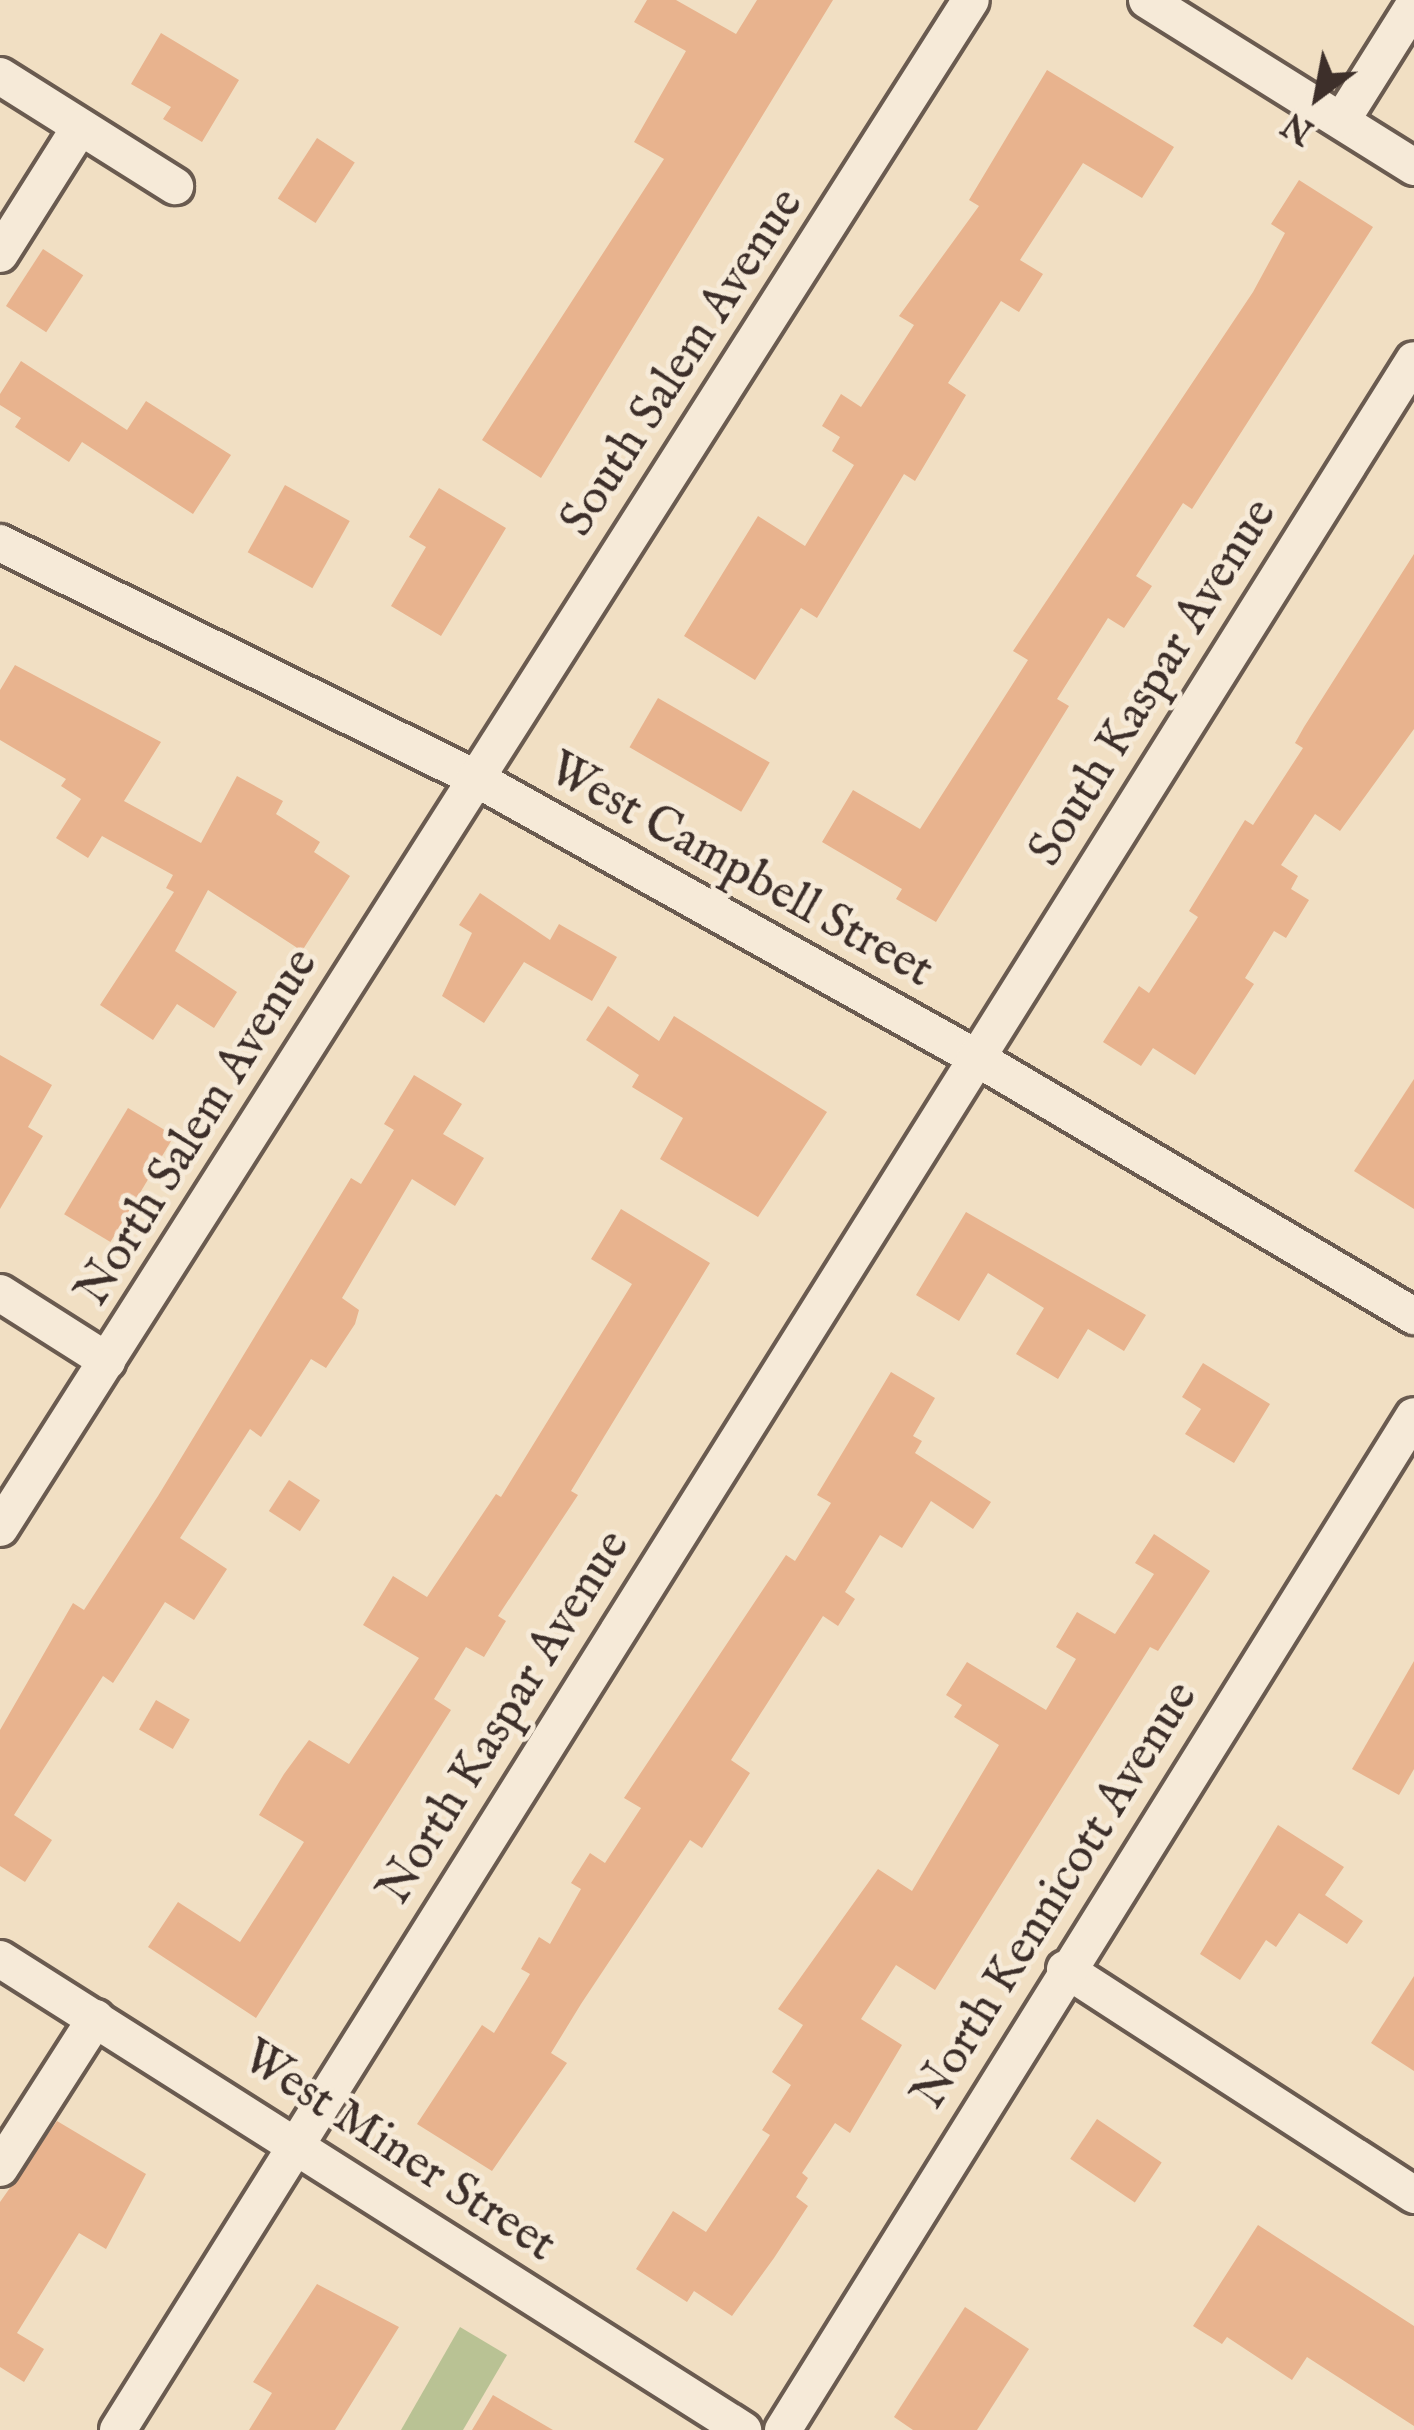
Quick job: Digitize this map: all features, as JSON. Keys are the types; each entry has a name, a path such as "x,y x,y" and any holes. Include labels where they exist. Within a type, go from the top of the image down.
{"street":[{"name":"South Salem Avenue","path":"475,778 971,0"},
{"path":"1148,0 1414,167"},
{"path":"1342,120 1414,5"},
{"path":"0,76 175,186"},
{"path":"0,254 80,127"},
{"name":"South Kaspar Avenue","path":"975,1057 1414,360"},
{"name":"West Campbell Street","path":"0,543 475,778 975,1057 1414,1316"},
{"name":"North Salem Avenue","path":"0,1528 475,778"},
{"name":"North Kaspar Avenue","path":"118,2430 975,1057"},
{"path":"0,1293 107,1361"},
{"name":"North Kennicott Avenue","path":"783,2430 1065,1969 1414,1416"},
{"name":"West Miner Street","path":"2,1964 296,2143 743,2430"},
{"path":"1065,1969 1414,2194"},
{"path":"0,2168 97,2018"}],"green space":[{"path":"460,2327 507,2355 463,2430 401,2430"}],"building":[{"path":"647,0 676,0 736,34 757,0 833,0 541,478 482,440 664,159 634,142 686,51 634,22"},
{"path":"161,33 239,80 202,142 163,119 171,107 131,84"},
{"path":"1047,70 1174,147 1142,198 1083,163 1020,260 1043,274 1019,312 1001,301 948,383 966,395 915,481 904,474 817,618 801,608 755,680 684,636 758,516 805,546 854,465 832,451 840,437 822,426 841,394 861,407 914,325 899,316 979,206 969,200"},
{"path":"317,138 355,163 316,223 278,198"},
{"path":"1299,180 1373,227 1192,509 1183,503 1136,576 1152,586 1124,628 1108,618 1057,699 1069,706 936,922 896,899 902,889 822,842 853,790 920,829 1028,660 1013,651 1253,292 1285,233 1271,224"},
{"path":"43,249 83,275 46,332 6,306"},
{"path":"21,361 127,430 146,401 231,455 193,514 82,442 69,462 15,427 21,418 0,405 0,394"},
{"path":"285,485 350,521 312,588 248,552"},
{"path":"439,488 506,528 441,636 391,606 426,547 409,537"},
{"path":"1414,554 1414,729 1340,831 1315,814 1281,865 1298,876 1291,889 1309,900 1286,938 1274,931 1245,978 1254,984 1195,1075 1153,1048 1141,1066 1103,1042 1139,986 1149,993 1198,917 1189,911 1245,820 1253,825 1303,748 1295,743 1304,727"},
{"path":"15,665 161,742 124,801 201,843 237,776 283,801 276,814 320,842 314,852 350,876 302,951 208,890 175,951 237,992 214,1028 177,1004 153,1040 100,1005 174,892 166,888 173,875 102,836 88,858 56,838 81,799 61,786 66,779 0,740 0,690"},
{"path":"658,698 770,762 741,812 630,747"},
{"path":"480,893 550,940 559,924 617,957 592,1001 524,962 484,1023 442,996 472,933 459,925"},
{"path":"608,1006 659,1041 674,1016 827,1112 758,1217 660,1159 683,1118 632,1087 639,1075 586,1040"},
{"path":"0,1055 52,1085 28,1127 43,1136 0,1209"},
{"path":"414,1075 462,1104 443,1134 484,1158 455,1206 412,1179 342,1298 359,1310 355,1324 326,1368 311,1359 261,1437 250,1429 180,1538 227,1569 194,1620 165,1602 113,1683 103,1676 14,1815 52,1840 25,1882 0,1866 0,1730 73,1603 84,1610 158,1496 351,1178 361,1184 394,1130 384,1124"},
{"path":"1414,1079 1414,1209 1354,1171"},
{"path":"128,1108 174,1136 110,1242 64,1214"},
{"path":"621,1209 710,1263 571,1491 578,1495 498,1616 506,1621 484,1657 466,1647 434,1699 451,1710 256,2018 148,1947 178,1902 240,1942 304,1842 259,1815 284,1774 309,1740 349,1764 419,1658 363,1625 393,1576 427,1597 496,1494 501,1497 632,1284 591,1259"},
{"path":"966,1212 1146,1315 1124,1351 1088,1329 1058,1379 1016,1354 1044,1308 988,1273 959,1321 916,1295"},
{"path":"1203,1363 1270,1404 1234,1463 1185,1434 1201,1409 1182,1397"},
{"path":"891,1372 935,1398 913,1436 922,1441 915,1453 991,1502 973,1529 931,1501 902,1548 880,1535 845,1592 855,1599 838,1626 823,1616 731,1760 750,1773 702,1848 690,1840 581,2004 551,2053 567,2063 492,2171 417,2124 482,2025 494,2033 530,1974 521,1969 539,1937 550,1944 581,1889 571,1883 590,1853 605,1863 641,1808 624,1798 786,1555 795,1561 831,1503 817,1495"},
{"path":"289,1480 320,1500 300,1531 269,1511"},
{"path":"1154,1534 1210,1571 1158,1651 1150,1647 935,1990 896,1965 861,2019 902,2045 850,2133 835,2123 802,2173 808,2178 796,2197 808,2206 774,2258 732,2316 694,2291 687,2302 636,2269 673,2211 706,2232 770,2135 762,2130 791,2085 772,2072 803,2025 778,2009 878,1869 912,1891 999,1745 954,1717 962,1705 946,1695 967,1662 1046,1710 1076,1659 1056,1647 1077,1612 1115,1634 1154,1574 1135,1563"},
{"path":"1414,1661 1414,1769 1399,1795 1352,1769"},
{"path":"156,1700 190,1720 173,1749 139,1729"},
{"path":"1278,1825 1344,1867 1325,1895 1363,1921 1347,1944 1299,1913 1276,1947 1266,1940 1240,1980 1200,1954"},
{"path":"1414,1976 1414,2071 1371,2043"},
{"path":"1097,2119 1162,2163 1135,2202 1070,2159"},
{"path":"57,2121 146,2174 106,2249 79,2233 17,2333 44,2349 24,2382 0,2367 0,2202"},
{"path":"1258,2225 1414,2326 1414,2426 1307,2357 1292,2380 1227,2337 1222,2344 1193,2326"},
{"path":"317,2284 399,2327 335,2430 249,2430 272,2393 253,2382"},
{"path":"965,2307 1029,2349 977,2430 913,2430 894,2417"},
{"path":"493,2395 553,2430 472,2430"}]}
